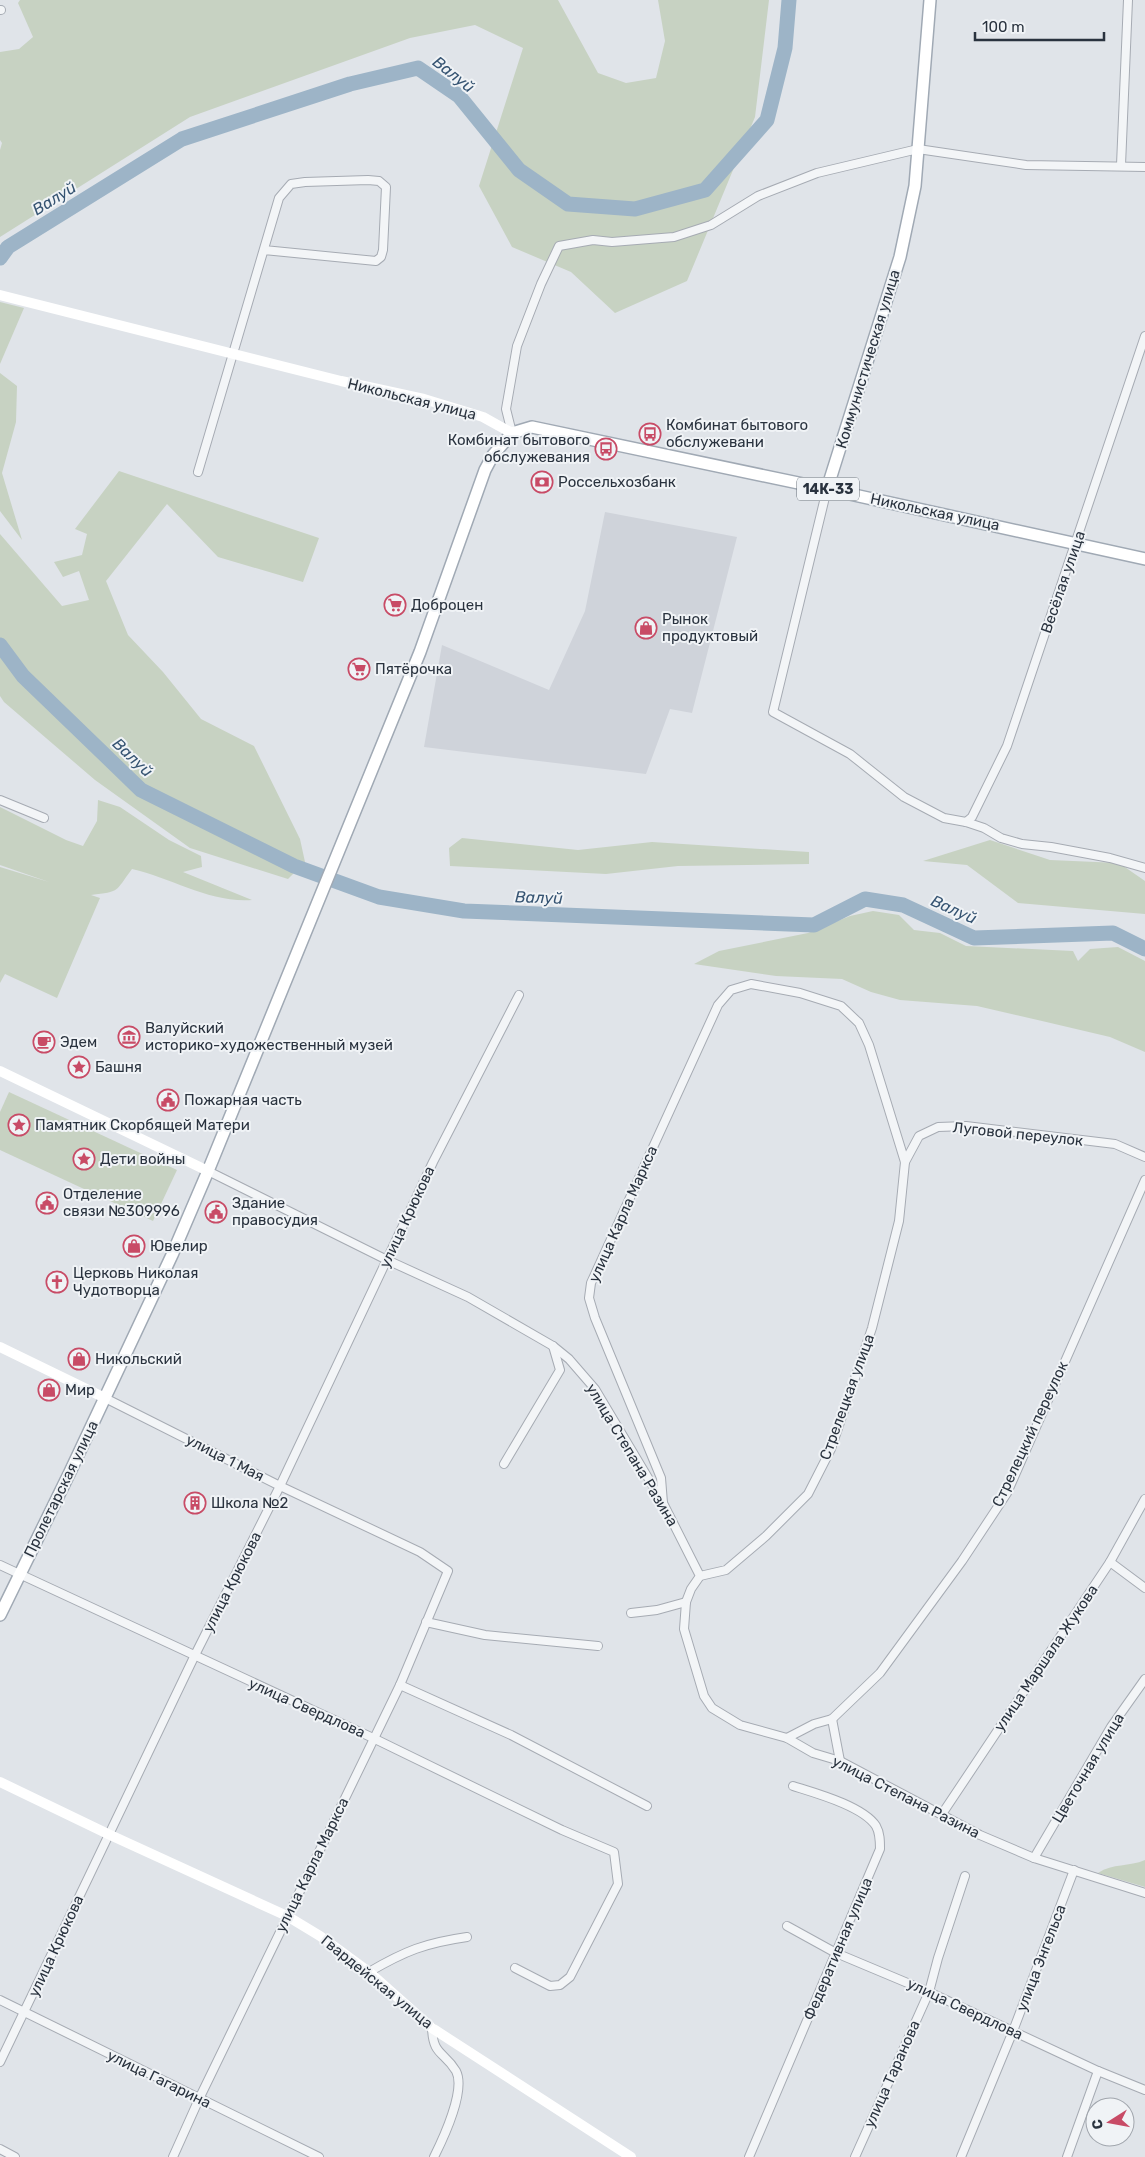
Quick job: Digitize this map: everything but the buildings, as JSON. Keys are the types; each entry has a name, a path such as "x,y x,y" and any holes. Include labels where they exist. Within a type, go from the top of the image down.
{"main road":[{"name":"Коммунистическая улица","path":"827,489 900,257 915,186 930,0"},
{"name":"Никольская улица","path":"4,296 341,381 424,399 483,417 512,433 532,427 1145,559"},
{"name":"Пролетарская улица","path":"0,1615 172,1255 420,652 485,470 493,455 512,433"},
{"name":"улица Степана Разина","path":"0,1070 208,1171"},
{"name":"улица 1 Мая","path":"0,1347 105,1398"},
{"name":"Гвардейская улица","path":"0,1782 287,1916 320,1936 369,1972 432,2028 631,2157"}],"street":[{"path":"1121,166 1128,0"},
{"path":"512,433 506,409 517,346 540,284 559,246 593,240 612,242 667,239 711,225 758,196 817,173 918,149 1026,165 1145,168"},
{"path":"198,472 279,198 291,184 368,180 379,181 386,187 383,250 381,257 376,260 264,250"},
{"name":"Весёлая улица","path":"966,822 972,816 1007,746 1077,543 1145,336"},
{"name":"Коммунистическая улица","path":"827,489 773,712 850,754 904,797 944,818 966,822"},
{"path":"0,800 44,818"},
{"path":"966,822 984,828 1001,838 1022,844 1051,847 1110,858 1145,868"},
{"name":"улица Карла Маркса","path":"663,1503 661,1478 594,1318 590,1298 591,1283 718,1005 731,990 750,984 800,993 841,1006 859,1022 869,1045 905,1162"},
{"name":"улица Крюкова","path":"0,2062 194,1657 280,1486 433,1162 518,995"},
{"name":"Луговой переулок","path":"905,1162 919,1136 938,1127 966,1126 1115,1144 1145,1157"},
{"name":"Стрелецкая улица","path":"700,1576 726,1570 766,1536 808,1494 831,1450 872,1328 899,1220 905,1162"},
{"name":"улица Степана Разина","path":"208,1171 387,1260 468,1297 553,1346 569,1359 595,1389 663,1503 700,1576 691,1589 686,1602 684,1629 704,1696 712,1708 740,1725 787,1738 813,1753 840,1761 980,1835 1034,1858 1145,1893"},
{"name":"Стрелецкий переулок","path":"787,1738 814,1724 832,1719 880,1673 962,1561 1006,1493 1145,1180"},
{"path":"504,1464 560,1370 553,1346"},
{"name":"улица 1 Мая","path":"105,1398 280,1486 420,1552 448,1571"},
{"name":"улица Маршала Жукова","path":"942,1814 1110,1562 1145,1499"},
{"path":"1110,1562 1145,1588"},
{"name":"улица Свердлова","path":"0,1565 194,1657 373,1738 562,1830 614,1852 618,1884 570,1977 560,1985 550,1986 515,1968"},
{"name":"улица Карла Маркса","path":"173,2157 287,1916 400,1685 448,1571"},
{"path":"631,1612 657,1610 686,1602"},
{"path":"426,1622 485,1635 598,1646"},
{"name":"Цветочная улица","path":"1034,1858 1111,1727 1145,1679"},
{"path":"400,1685 511,1735 647,1806"},
{"path":"832,1719 840,1761"},
{"name":"Федеративная улица","path":"749,2157 880,1849 878,1834 871,1820 837,1800 793,1786"},
{"name":"улица Энгельса","path":"961,2157 1013,2031 1074,1870"},
{"name":"улица Таранова","path":"855,2157 929,1992 965,1876"},
{"name":"улица Свердлова","path":"786,1926 836,1953 929,1992 1098,2071 1145,2090"},
{"path":"369,1972 420,1946 467,1936"},
{"name":"улица Гагарина","path":"0,2000 319,2157"},
{"path":"432,2028 434,2045 456,2072 458,2086 452,2115 434,2157"},
{"path":"1067,2157 1098,2071"},
{"path":"0,2149 15,2157"}],"shaded area":[{"name":"Рынок продуктовый","path":"605,512 737,537 692,713 670,709 646,774 424,747 442,645 549,690 585,611"}],"green space":[{"path":"20,0 558,0 598,73 626,83 656,78 665,41 658,0 769,0 755,117 687,281 615,313 571,272 512,247 479,186 523,48 475,25 410,38 190,117 0,237 0,150 2,143 0,140 0,52 19,49 33,37 18,3"},
{"path":"0,302 24,308 0,364"},
{"path":"0,373 17,386 16,422 2,473 22,540 0,511"},
{"path":"119,471 319,538 303,582 218,557 167,504 106,581 128,635 163,672 201,719 254,746 300,839 305,862 288,879 190,848 95,780 4,702 0,696 0,534 62,606 89,600 79,571 63,577 54,562 82,555 87,534 75,529"},
{"path":"98,800 120,807 169,840 201,856 202,867 183,872 252,900 221,898 132,869 116,889 108,893 91,895 100,898 57,998 5,974 0,983 0,867 49,882 0,865 0,807 66,840 83,846 97,821"},
{"path":"462,838 578,850 652,842 809,852 809,864 678,866 606,874 450,866 449,848"},
{"path":"990,840 1050,860 1119,863 1145,881 1145,914 1018,903 967,865 923,861"},
{"path":"873,911 899,915 914,930 940,933 966,946 1073,951 1078,961 1090,949 1118,947 1145,961 1145,1052 1110,1037 977,1006 900,1000 871,992 842,979 776,976 694,964 719,951 808,933 850,916"},
{"path":"9,1092 177,1170 153,1221 0,1150 0,1112"},
{"path":"1145,1860 1145,1887 1098,1873 1109,1868"}],"waterway":[{"name":"Валуй","path":"0,258 8,247 182,139 350,84 418,68 459,96 519,170 568,204 635,209 705,190 767,120 785,48 789,0"},
{"name":"Валуй","path":"0,645 23,676 141,790 294,866 379,897 464,911 814,925 865,899 903,905 974,938 1113,933 1145,949"}],"place":[{"name":"Комбинат бытового обслужевани","path":"650,434"},
{"name":"Комбинат бытового обслужевания","path":"606,449"},
{"name":"Россельхозбанк","path":"542,482"},
{"name":"Доброцен","path":"395,605"},
{"name":"Рынок продуктовый","path":"646,628"},
{"name":"Пятёрочка","path":"359,669"},
{"name":"Валуйский историко-художественный музей","path":"129,1037"},
{"name":"Эдем","path":"44,1042"},
{"name":"Башня","path":"79,1067"},
{"name":"Пожарная часть","path":"168,1100"},
{"name":"Памятник Скорбящей Матери","path":"19,1125"},
{"name":"Дети войны","path":"84,1159"},
{"name":"Отделение связи №309996","path":"47,1203"},
{"name":"Здание правосудия","path":"216,1212"},
{"name":"Ювелир","path":"134,1246"},
{"name":"Церковь Николая Чудотворца","path":"57,1282"},
{"name":"Никольский","path":"79,1359"},
{"name":"Мир","path":"49,1390"},
{"name":"Школа №2","path":"195,1503"}]}
